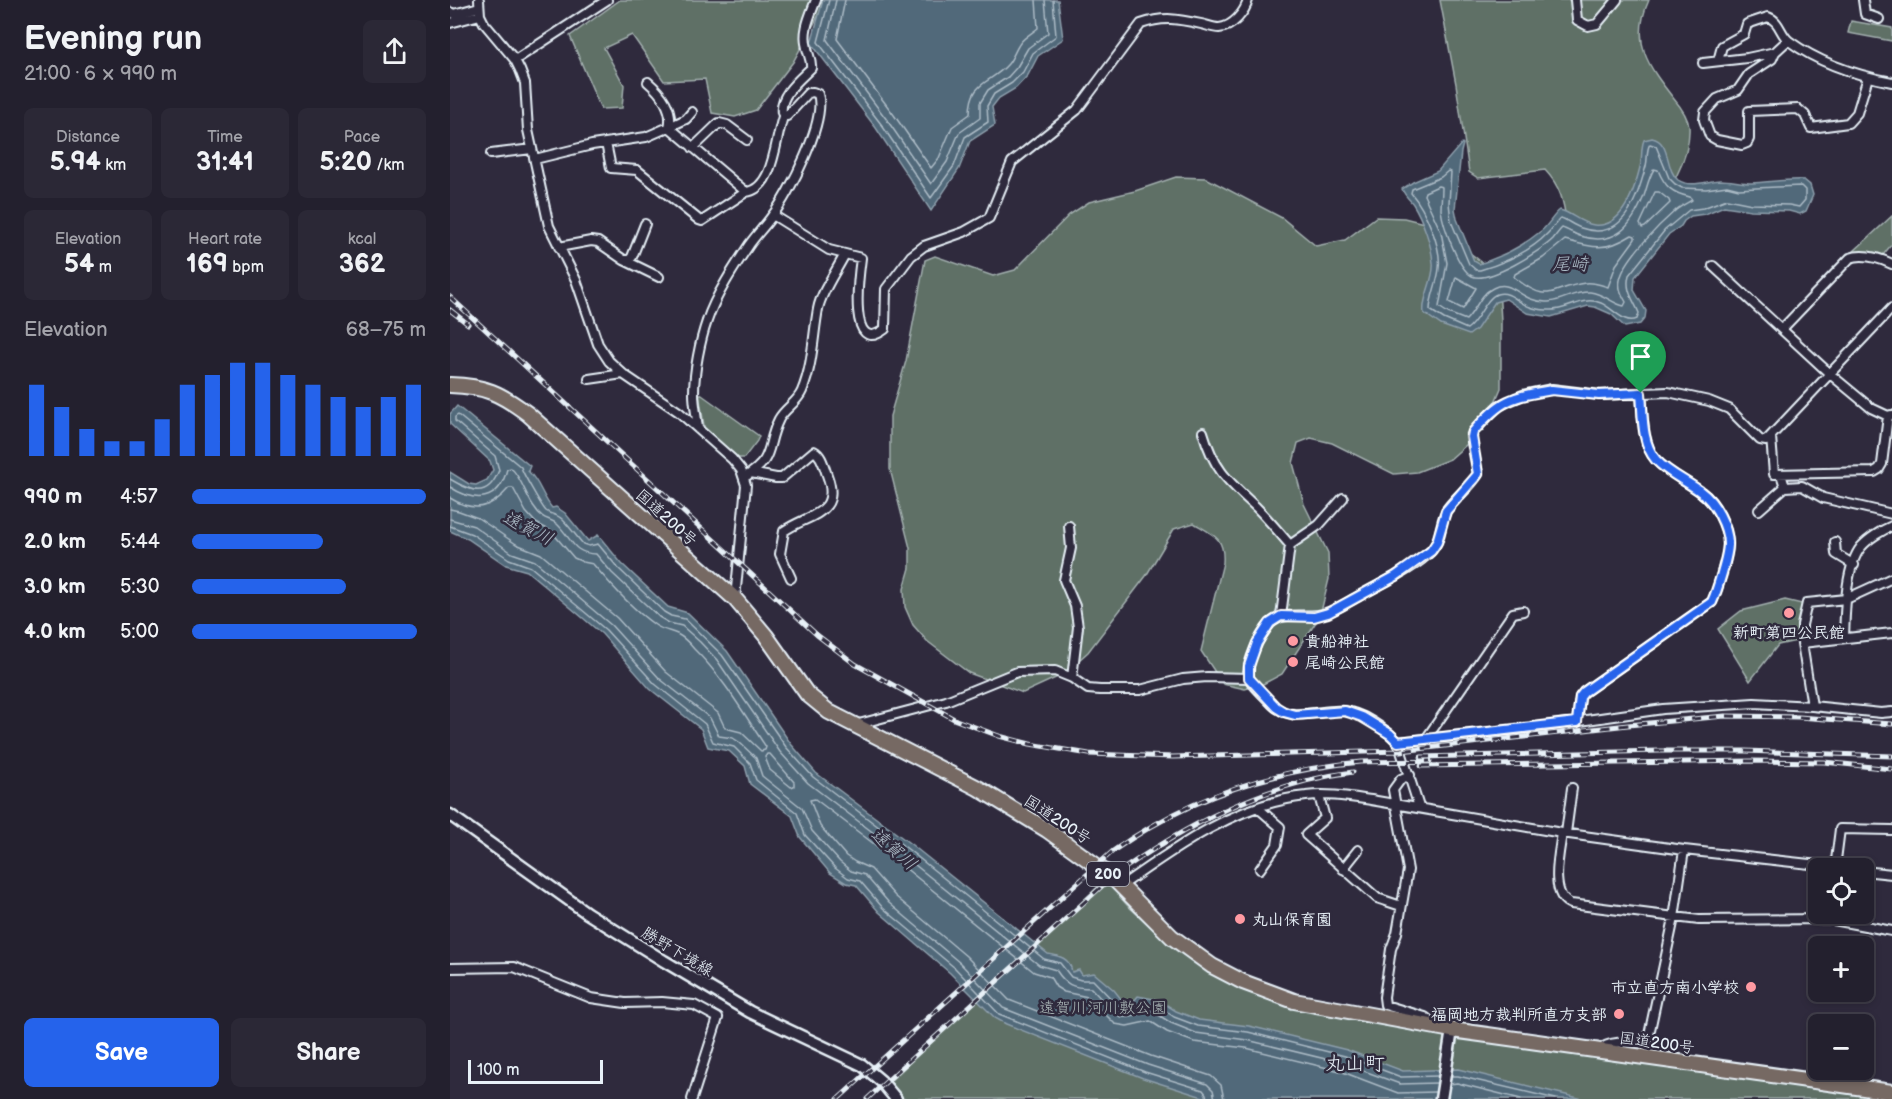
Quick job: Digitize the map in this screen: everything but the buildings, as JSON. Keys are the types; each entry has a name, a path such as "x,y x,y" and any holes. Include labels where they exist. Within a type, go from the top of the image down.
{"highway":[{"name":"国道200号","path":"450,385 491,390 510,400 735,599 766,636 807,694 829,712 978,788 1047,830 1112,877 1172,937 1212,966 1243,982 1294,1001 1431,1026 1451,1034 1599,1051 1892,1092"}],"main road":[{"name":"勝野下境線","path":"450,815 587,913 664,961 750,1012 862,1065 881,1081 896,1099"},
{"path":"1440,1099 1451,1034"}],"street":[{"path":"515,60 607,0"},
{"path":"606,143 611,168 637,170 702,221 746,192 755,191 774,159 777,135 784,114 781,110 784,98 811,68 812,62 806,47 806,29 816,0"},
{"path":"773,215 829,250 861,258 856,287 860,324 864,332 878,335 885,329 886,290 911,256 924,246 964,232 988,218 1012,162 1077,110 1141,24 1157,18 1178,19 1220,28 1231,24 1243,12 1248,0"},
{"path":"1575,0 1577,20 1588,26 1597,24 1617,0"},
{"path":"1863,0 1865,14 1879,20"},
{"path":"479,7 484,23 515,60 525,83 528,130 549,226 576,280 598,344 609,361 623,374 679,412 748,475 782,477 814,451 820,456 832,488 832,496 829,504 821,511 784,531 780,554 791,578"},
{"path":"450,12 454,14 479,7"},
{"path":"450,23 479,7"},
{"path":"1718,61 1722,46 1744,34 1750,21 1768,17 1773,19 1788,40 1825,62 1868,77 1892,82"},
{"path":"1788,40 1775,52 1772,59 1749,74 1738,90 1717,99 1710,105 1705,112 1704,120 1710,136 1717,140 1742,145 1747,143 1749,111 1798,109 1806,115 1811,128 1848,123 1857,113 1868,77"},
{"path":"1703,63 1775,52"},
{"path":"648,82 656,88 667,106 671,120 669,128"},
{"path":"698,429 694,392 707,319 750,243 773,215 798,171 819,117 818,94 808,93 792,112 787,116 784,114"},
{"path":"535,159 606,143 646,137 686,119 692,112"},
{"path":"693,148 718,123 727,124 747,140"},
{"path":"669,128 746,192"},
{"path":"491,154 532,149"},
{"path":"624,260 632,257 645,224"},
{"path":"559,247 597,242 624,260 659,277"},
{"path":"735,599 748,475 766,459 779,420 798,400 803,390 819,306 845,254"},
{"path":"1782,329 1850,258 1866,256 1879,258 1892,264"},
{"path":"1713,266 1830,374 1871,408 1890,415 1882,464 1880,469 1874,472 1774,474 1771,437"},
{"path":"1419,807 1398,742 1390,734 1362,717 1345,711 1295,715 1284,712 1276,707 1249,678 1249,666 1257,643 1270,623 1281,616 1314,617 1328,613 1396,576 1431,551 1437,542 1446,511 1478,474 1473,432 1497,406 1523,395 1552,390 1599,395 1668,392 1709,401 1729,409 1760,440 1766,441 1892,308"},
{"path":"589,379 623,374"},
{"path":"1577,722 1580,697 1584,692 1712,602 1728,545 1722,523 1708,497 1656,459 1647,444 1641,393"},
{"path":"1203,432 1214,461 1228,483 1257,508 1290,545"},
{"path":"1781,474 1785,487"},
{"path":"1759,510 1785,487 1802,486 1823,498 1892,514"},
{"path":"1281,616 1290,545 1318,525 1343,498"},
{"path":"1069,526 1071,548 1065,580 1075,606 1078,627 1072,678"},
{"path":"1844,639 1846,599 1854,565 1862,546 1892,526"},
{"path":"1835,542 1836,554 1854,565"},
{"path":"1812,706 1802,643 1802,625 1807,603 1846,599 1892,578"},
{"path":"1426,739 1513,613 1523,611"},
{"path":"1802,643 1892,633"},
{"path":"855,726 946,701 1017,672 1055,671 1072,678 1088,689 1130,691 1183,679 1249,678"},
{"path":"1398,742 1577,722 1663,709 1754,703 1892,712"},
{"path":"1410,775 1401,778 1393,790 1408,870 1397,933 1391,949 1384,997 1385,1005 1425,1017 1431,1026"},
{"path":"1572,789 1557,873 1559,892 1565,902 1699,920 1808,917"},
{"path":"1121,886 1159,859 1238,815 1272,803 1307,795 1344,796 1564,833 1808,865"},
{"path":"1319,796 1325,818 1306,835 1377,898 1401,906"},
{"path":"1258,808 1280,827 1277,845 1260,869"},
{"path":"1836,858 1840,829 1892,830"},
{"path":"1343,869 1358,850"},
{"path":"1599,1051 1605,1045 1647,1044 1674,918 1684,850"},
{"path":"1874,872 1892,874"},
{"path":"1863,924 1892,931"},
{"path":"450,968 514,967 591,998 625,1003 662,1002 694,1005 718,1018 692,1099"}],"green space":[{"path":"620,0 827,0 793,62 756,110 735,117 712,113 705,79 664,81 632,35 604,48 624,85 622,108 601,109 570,36"},
{"path":"1440,0 1649,0 1641,29 1645,53 1656,76 1679,105 1689,127 1685,155 1680,168 1666,195 1642,230 1569,237 1560,193 1545,170 1478,178 1469,172 1456,84"},
{"path":"1851,21 1892,28 1892,41 1848,33"},
{"path":"1176,177 1206,178 1282,218 1316,246 1345,240 1376,217 1404,218 1436,226 1489,268 1499,288 1501,388 1483,430 1450,459 1417,472 1394,474 1332,443 1311,438 1298,443 1293,463 1304,504 1328,553 1329,579 1320,616 1282,674 1263,684 1245,689 1223,684 1201,651 1223,555 1217,538 1194,523 1174,529 1146,576 1088,652 1062,675 1023,693 969,673 927,641 913,625 905,607 904,589 910,568 910,548 890,469 890,416 906,361 925,260 935,256 993,276 1015,270 1069,215 1089,202 1135,191"},
{"path":"1892,216 1892,244 1883,255 1853,252"},
{"path":"699,393 759,436 744,458 734,458 705,432"},
{"path":"1785,600 1802,604 1797,641 1778,645 1750,681 1718,629 1741,611"},
{"name":"遠賀川河川敷公園","path":"1105,880 1127,905 1165,940 1210,971 1249,992 1291,1006 1460,1037 1892,1099 903,1099 889,1082"}],"water":[{"path":"823,0 1058,0 1063,39 1038,56 1028,75 1016,88 999,98 992,107 995,125 970,141 959,169 931,211 876,128 811,43"},
{"name":"尾崎","path":"1652,138 1662,144 1674,175 1678,180 1688,184 1720,180 1752,183 1804,180 1810,185 1813,195 1806,211 1800,214 1789,211 1751,210 1724,206 1705,214 1691,216 1684,221 1681,226 1669,234 1635,277 1634,290 1646,311 1645,318 1640,324 1625,327 1611,314 1588,306 1551,317 1527,313 1506,299 1495,302 1477,329 1469,335 1441,325 1424,313 1424,302 1433,269 1432,256 1420,217 1402,189 1438,171 1462,143 1455,209 1474,261 1479,264 1527,242 1544,229 1560,210 1594,225 1613,220 1627,204 1636,183 1644,140"},
{"name":"遠賀川","path":"457,406 530,466 528,471 552,508 556,507 565,513 588,541 598,535 622,564 668,607 688,613 727,651 791,744 816,773 912,845 1048,954 1067,961 1072,972 1079,970 1082,975 1094,973 1114,990 1125,1004 1133,1002 1138,996 1159,1000 1176,1011 1199,1020 1249,1026 1347,1050 1403,1071 1458,1069 1583,1099 1209,1099 1143,1078 995,1018 950,973 879,912 856,885 846,883 830,873 800,837 792,816 750,784 745,766 729,751 708,747 701,729 650,689 602,634 527,571 506,565 468,539 450,531 450,472 469,484 476,485 487,480 493,470 490,461 450,424 450,414"}],"railway":[{"path":"450,297 817,635 855,664 956,720 999,736 1089,754 1173,757 1401,751 1725,716 1799,717 1892,724"},
{"path":"450,310 468,324"},
{"path":"1421,757 1659,751 1745,751 1892,756"},
{"path":"838,1099 1113,851 1141,832 1200,802 1262,780 1294,772 1361,762 1430,761"},
{"path":"1421,766 1751,761 1824,762 1892,769"},
{"path":"867,1099 1112,877 1139,858 1196,824 1257,797 1288,786 1353,772"}],"place":[{"name":"新町第四公民館","path":"1789,613"},
{"name":"貴船神社","path":"1293,641"},
{"name":"尾崎公民館","path":"1293,662"},
{"name":"丸山保育園","path":"1240,919"},
{"name":"市立直方南小学校","path":"1751,987"},
{"name":"福岡地方裁判所直方支部","path":"1619,1014"}],"district":[{"name":"丸山町","path":"1355,1063"}],"route":[{"path":"1552,390 1599,395 1641,393 1647,444 1656,459 1708,497 1722,523 1728,545 1712,602 1584,692 1580,697 1577,722 1398,742 1390,734 1362,717 1345,711 1295,715 1284,712 1252,683 1249,678 1249,666 1257,643 1270,623 1281,616 1314,617 1328,613 1396,576 1431,551 1437,542 1446,511 1478,474 1473,432 1497,406 1523,395 1552,390"}]}
